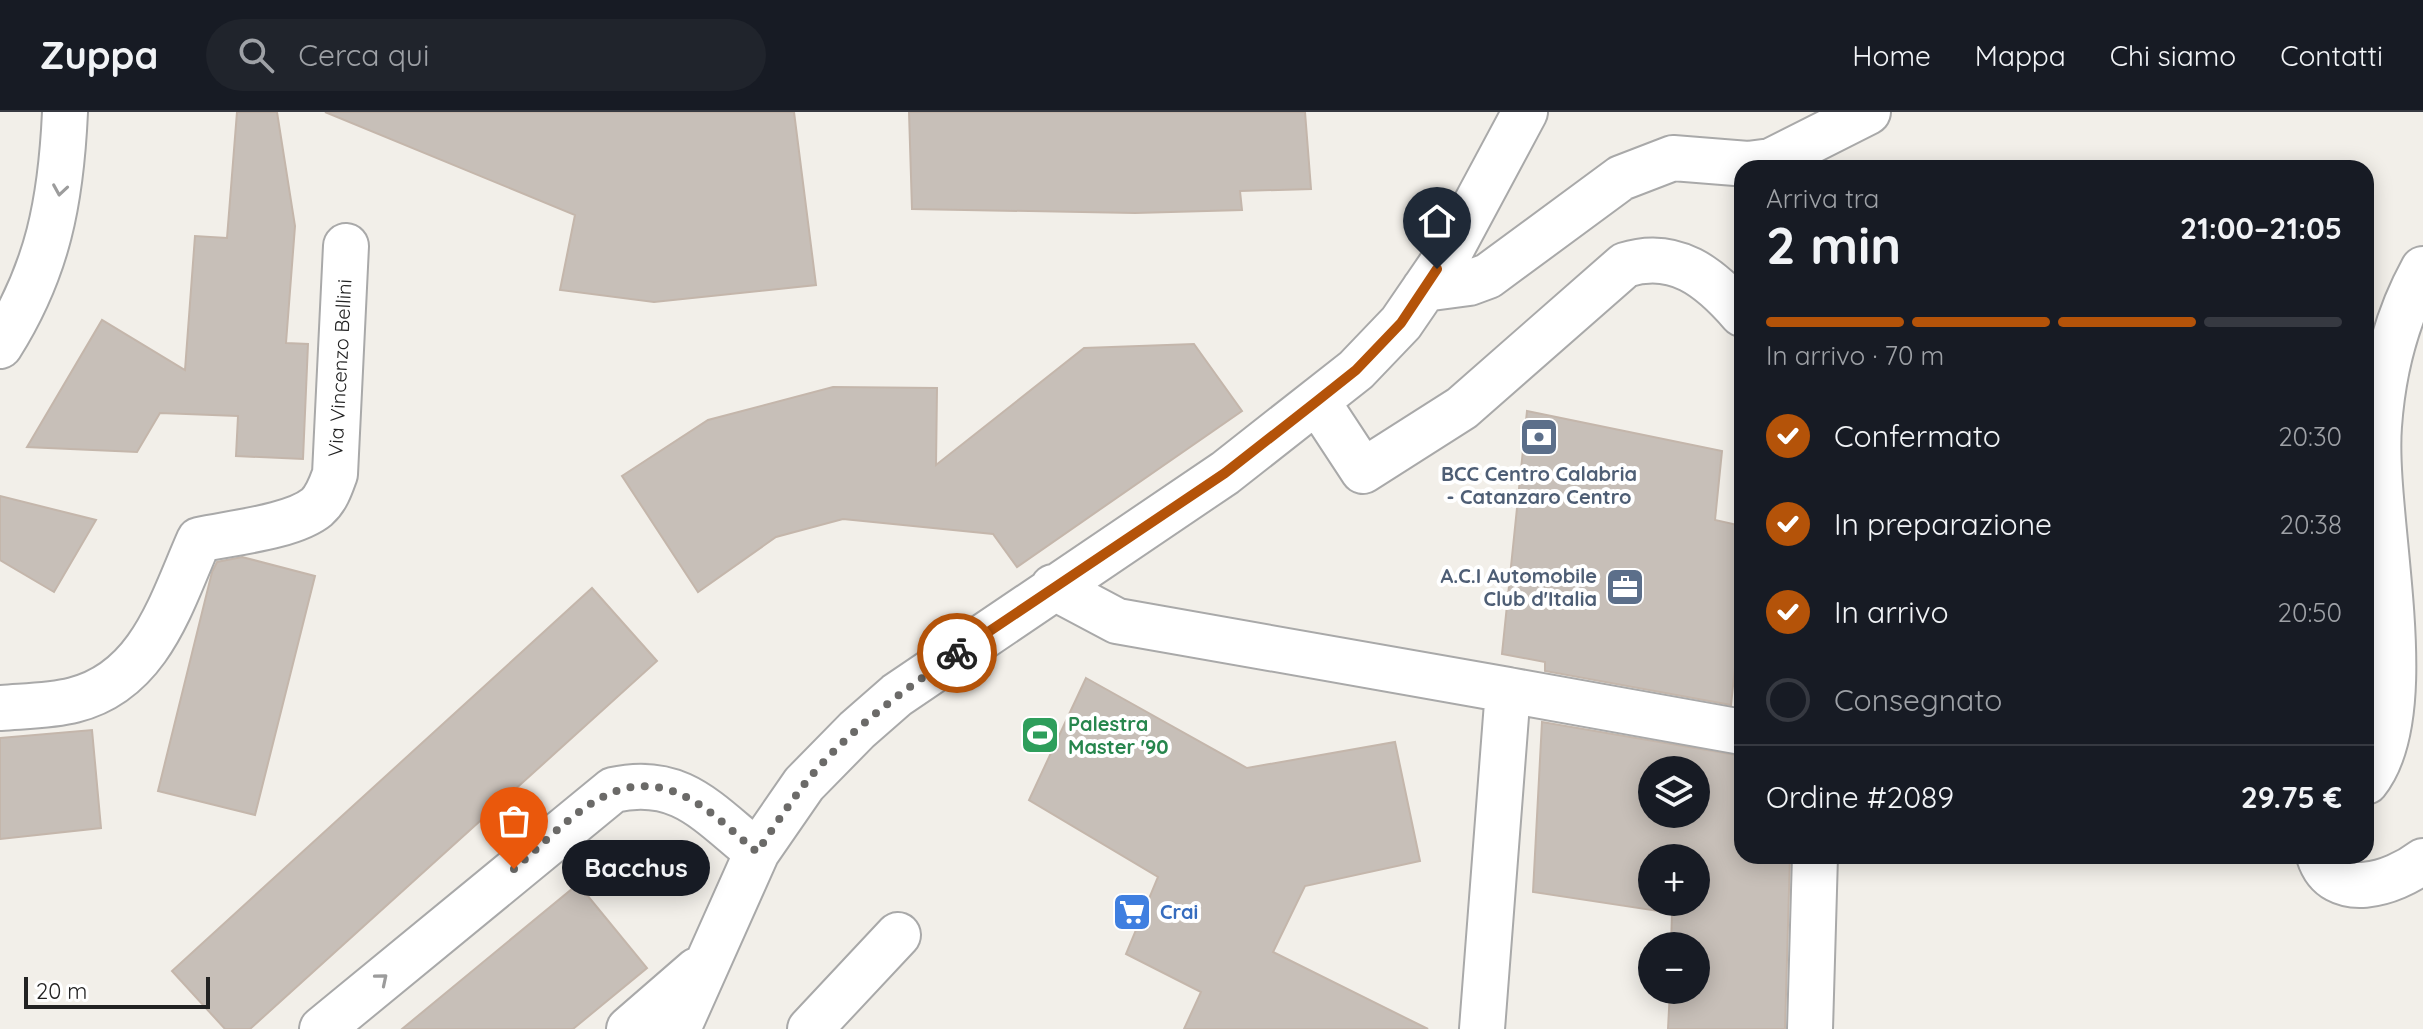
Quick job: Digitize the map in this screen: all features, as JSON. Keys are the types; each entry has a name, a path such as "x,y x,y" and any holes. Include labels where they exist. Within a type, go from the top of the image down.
{"street":[{"path":"0,346 35,282 54,222 62,172 65,112"},
{"path":"678,1029 757,852 804,784 897,695 1225,473 1356,370 1401,323 1424,289 1478,204 1525,112"},
{"path":"1773,160 1868,112"},
{"path":"1424,289 1469,283 1488,276 1621,178 1646,166 1693,157 1734,162"},
{"name":"Via Vincenzo Bellini","path":"0,708 74,700 122,676 137,664 155,638 199,540 298,518 317,507 328,492 335,474 346,246"},
{"path":"1317,401 1363,471 1462,408 1625,265 1644,259 1668,260 1690,267 1717,287 1734,305"},
{"path":"2374,773 2388,746 2399,679 2378,428 2392,338 2423,269"},
{"path":"1053,587 1117,621 1734,731"},
{"path":"1482,1029 1508,690"},
{"path":"322,1029 586,809 613,790 641,784 660,786 691,799 757,852"},
{"path":"2321,864 2337,881 2352,887 2367,886 2423,861"},
{"path":"1810,1029 1815,864"},
{"path":"810,1029 898,935"},
{"path":"629,1029 705,963"}],"building":[{"path":"237,112 277,112 295,226 286,343 308,344 303,459 236,456 238,416 160,413 137,452 27,447 102,320 185,370 195,236 227,238"},
{"path":"325,112 794,112 816,285 654,302 560,290 575,215"},
{"path":"909,112 1305,112 1311,189 1240,191 1242,210 1135,213 912,209"},
{"path":"1194,344 1242,411 1017,567 993,534 843,519 776,537 698,592 622,476 708,420 833,387 937,388 936,465 1084,348"},
{"name":"A.C.I Automobile Club d'Italia","path":"1527,411 1722,451 1715,520 1734,524 1734,677 1731,705 1545,671 1545,662 1502,654"},
{"path":"0,496 96,520 54,592 0,560"},
{"path":"242,557 315,576 255,815 158,791 212,572 217,562"},
{"path":"592,588 657,661 250,1029 225,1029 172,971"},
{"path":"1086,678 1247,768 1395,742 1420,861 1305,886 1273,952 1428,1029 1184,1029 1201,992 1126,954 1158,877 1029,800"},
{"path":"1542,722 1734,755 1734,864 1790,864 1785,1029 1668,1029 1669,1004 1710,1004 1710,932 1671,932 1672,916 1710,916 1710,844 1638,844 1638,908 1533,892"},
{"path":"92,730 101,828 0,839 0,738"},
{"path":"578,884 647,968 573,1029 402,1029"}],"way so far":[{"path":"514,869 613,790 641,784 660,786 691,799 757,852 804,784 857,730 897,695 957,653"}],"place":[{"name":"BCC Centro Calabria - Catanzaro Centro","path":"1539,437"},
{"name":"A.C.I Automobile Club d'Italia","path":"1625,587"},
{"name":"Palestra Master '90","path":"1040,735"},
{"name":"Bacchus","path":"514,869"},
{"name":"Crai","path":"1132,912"}],"route":[{"path":"957,653 1225,473 1356,370 1401,323 1437,269"}]}
